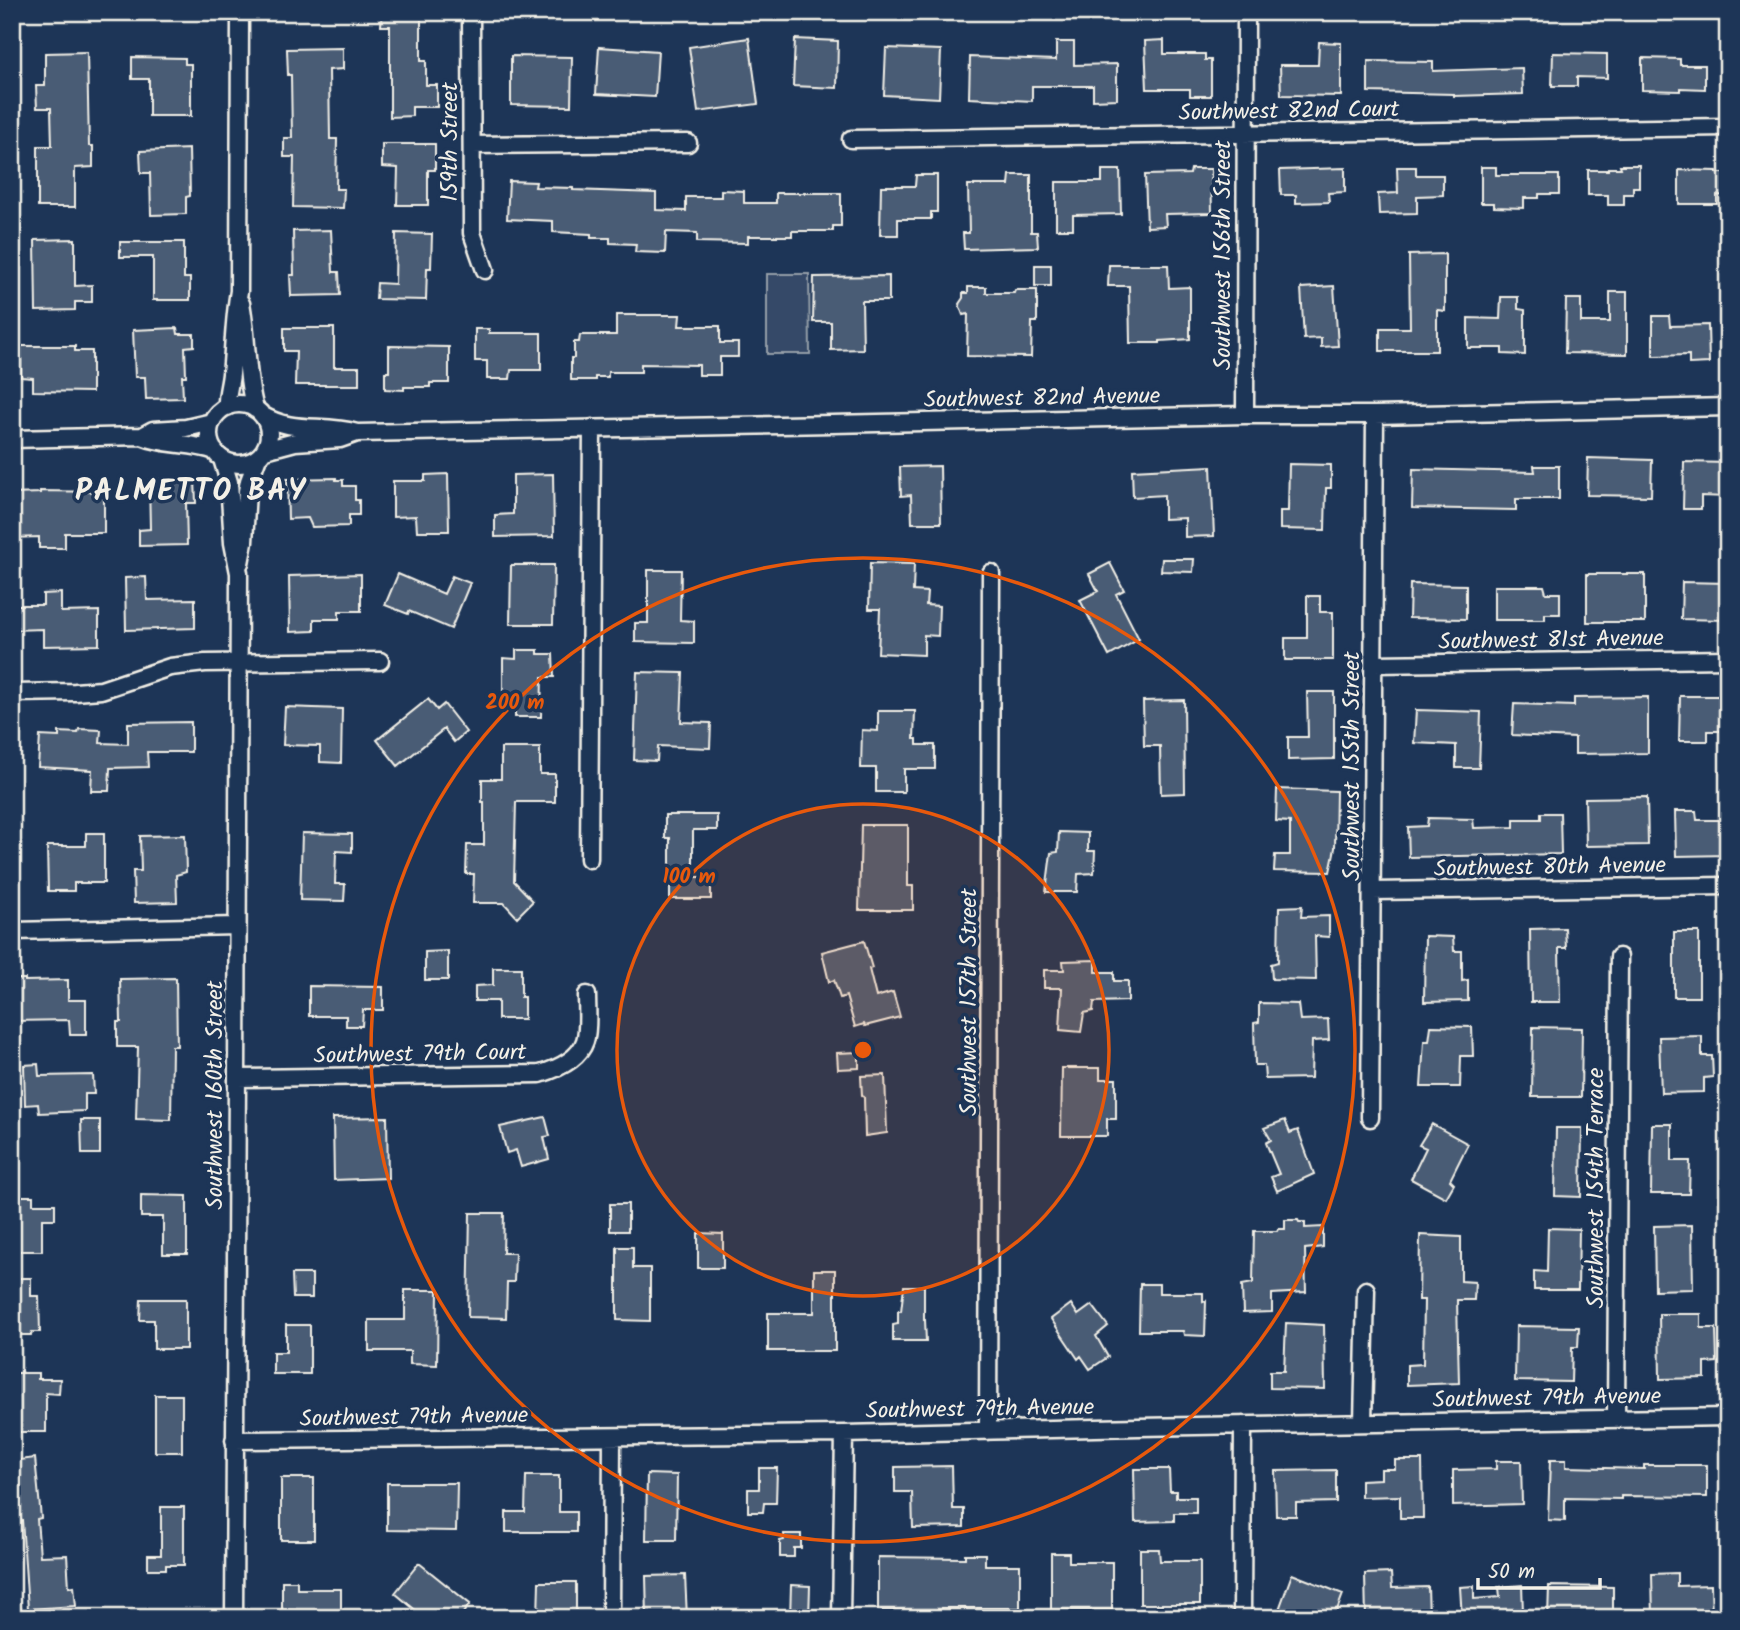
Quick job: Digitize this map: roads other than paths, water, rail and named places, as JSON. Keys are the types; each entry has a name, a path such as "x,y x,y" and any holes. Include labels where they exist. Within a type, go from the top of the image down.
{"street":[{"path":"227,407 239,291 240,12"},
{"name":"159th Street","path":"471,12 472,233 485,270"},
{"name":"Southwest 156th Street","path":"1245,415 1246,12"},
{"name":"Southwest 82nd Court","path":"851,139 1728,127"},
{"path":"471,145 688,143"},
{"path":"12,439 142,436 156,442 195,445 231,463 250,462 261,454 268,441 269,432 248,384 244,320 239,291"},
{"path":"218,455 209,437 212,422 218,413 227,407 241,404 258,412"},
{"name":"Southwest 82nd Avenue","path":"261,454 295,442 340,439 357,433 1728,407"},
{"name":"Southwest 82nd Avenue","path":"258,412 289,426 341,428 357,433"},
{"name":"Southwest 155th Street","path":"1370,1118 1375,415"},
{"path":"142,436 153,430 186,428 212,422"},
{"path":"589,859 592,428"},
{"name":"Southwest 160th Street","path":"233,1618 239,573 247,491 261,454"},
{"name":"Southwest 160th Street","path":"218,455 229,482 233,543 239,573"},
{"name":"Southwest 157th Street","path":"988,1432 991,573"},
{"name":"Southwest 81st Avenue","path":"1374,664 1728,659"},
{"path":"12,693 88,692 153,671 205,663 380,661"},
{"name":"Southwest 80th Avenue","path":"1372,891 1728,887"},
{"path":"12,931 237,926"},
{"name":"Southwest 154th Terrace","path":"1616,1419 1619,957"},
{"name":"Southwest 79th Court","path":"237,1078 540,1074 553,1070 580,1051 586,1040 587,995"},
{"path":"1363,1423 1366,1290"},
{"name":"Southwest 79th Avenue","path":"234,1440 988,1432 1728,1417"},
{"path":"1242,1618 1243,1425"},
{"path":"841,1618 844,1434"},
{"path":"611,1618 612,1437"}],"district":[{"name":"PALMETTO BAY","path":"191,490"}]}
